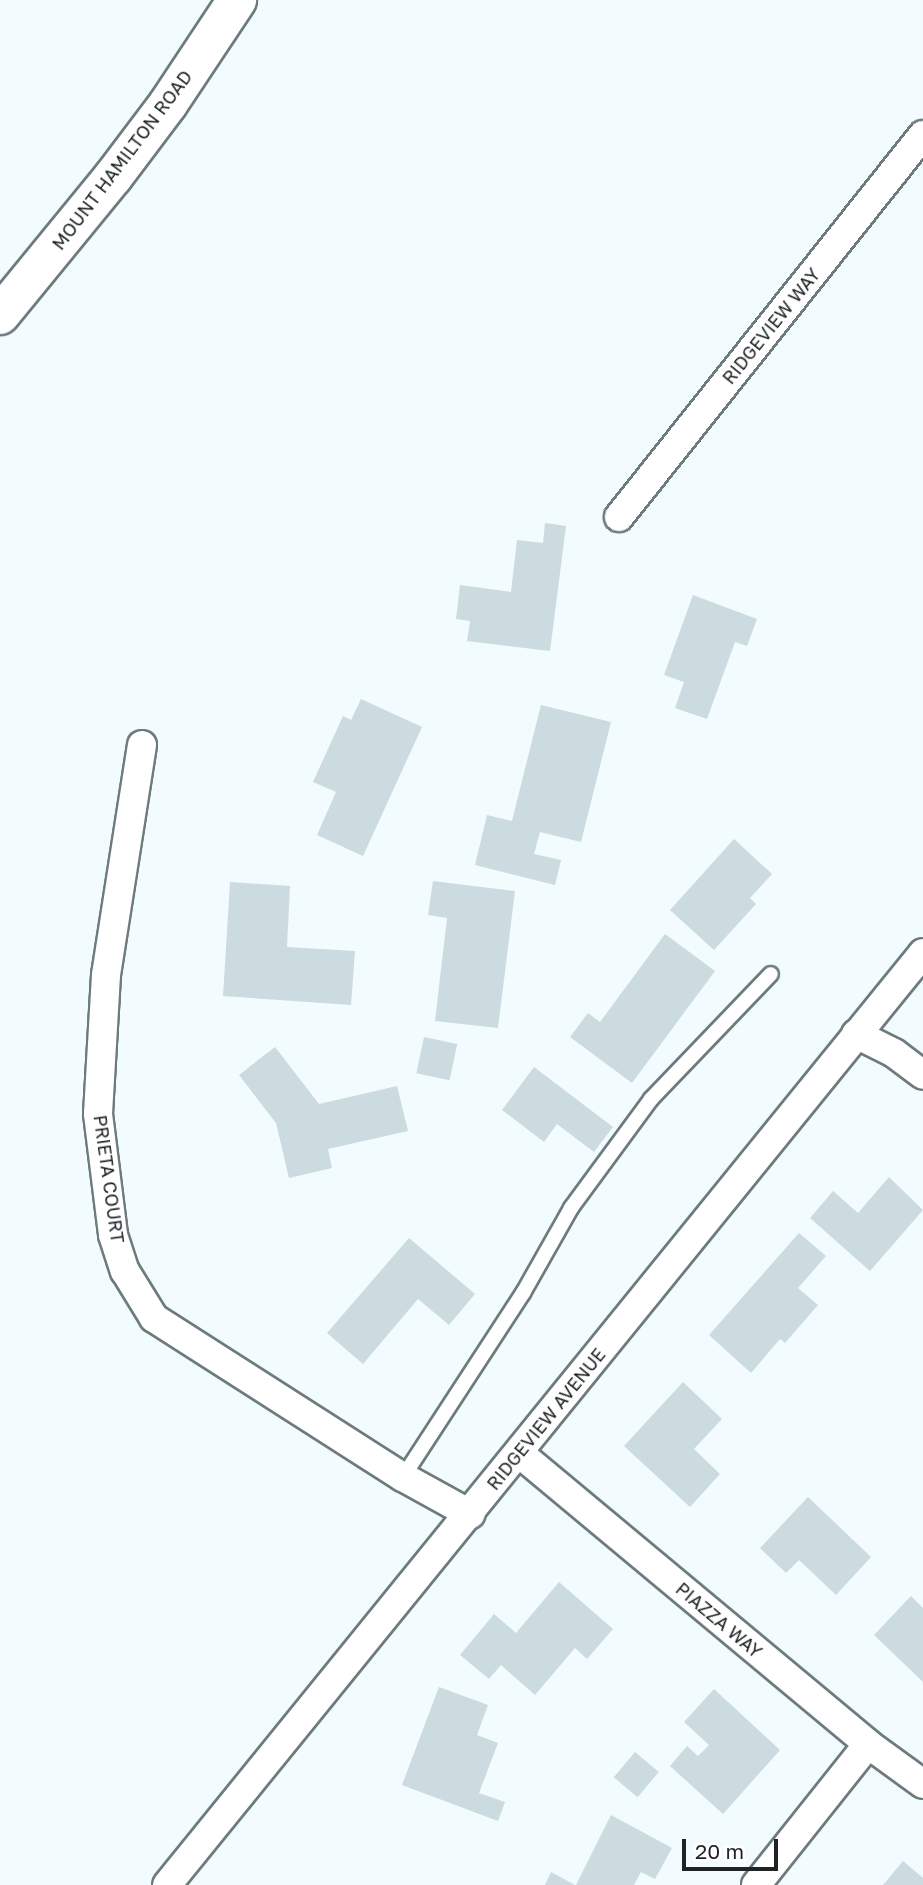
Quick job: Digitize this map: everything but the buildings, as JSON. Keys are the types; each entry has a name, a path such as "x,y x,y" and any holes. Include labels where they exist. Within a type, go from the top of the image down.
{"main road":[{"name":"MOUNT HAMILTON ROAD","path":"0,315 113,177 168,104 237,0"}],"street":[{"name":"RIDGEVIEW WAY","path":"619,517 923,135"},
{"name":"PRIETA COURT","path":"142,745 106,975 98,1114 113,1235 125,1271 154,1318 403,1477 470,1514"},
{"name":"RIDGEVIEW AVENUE","path":"167,1885 923,953"},
{"path":"856,1034 894,1053 923,1075"},
{"name":"PIAZZA WAY","path":"519,1452 868,1744 923,1784"},
{"path":"756,1885 868,1744"}],"lane":[{"path":"403,1477 523,1293 571,1208 595,1175 652,1099 771,974"}]}
